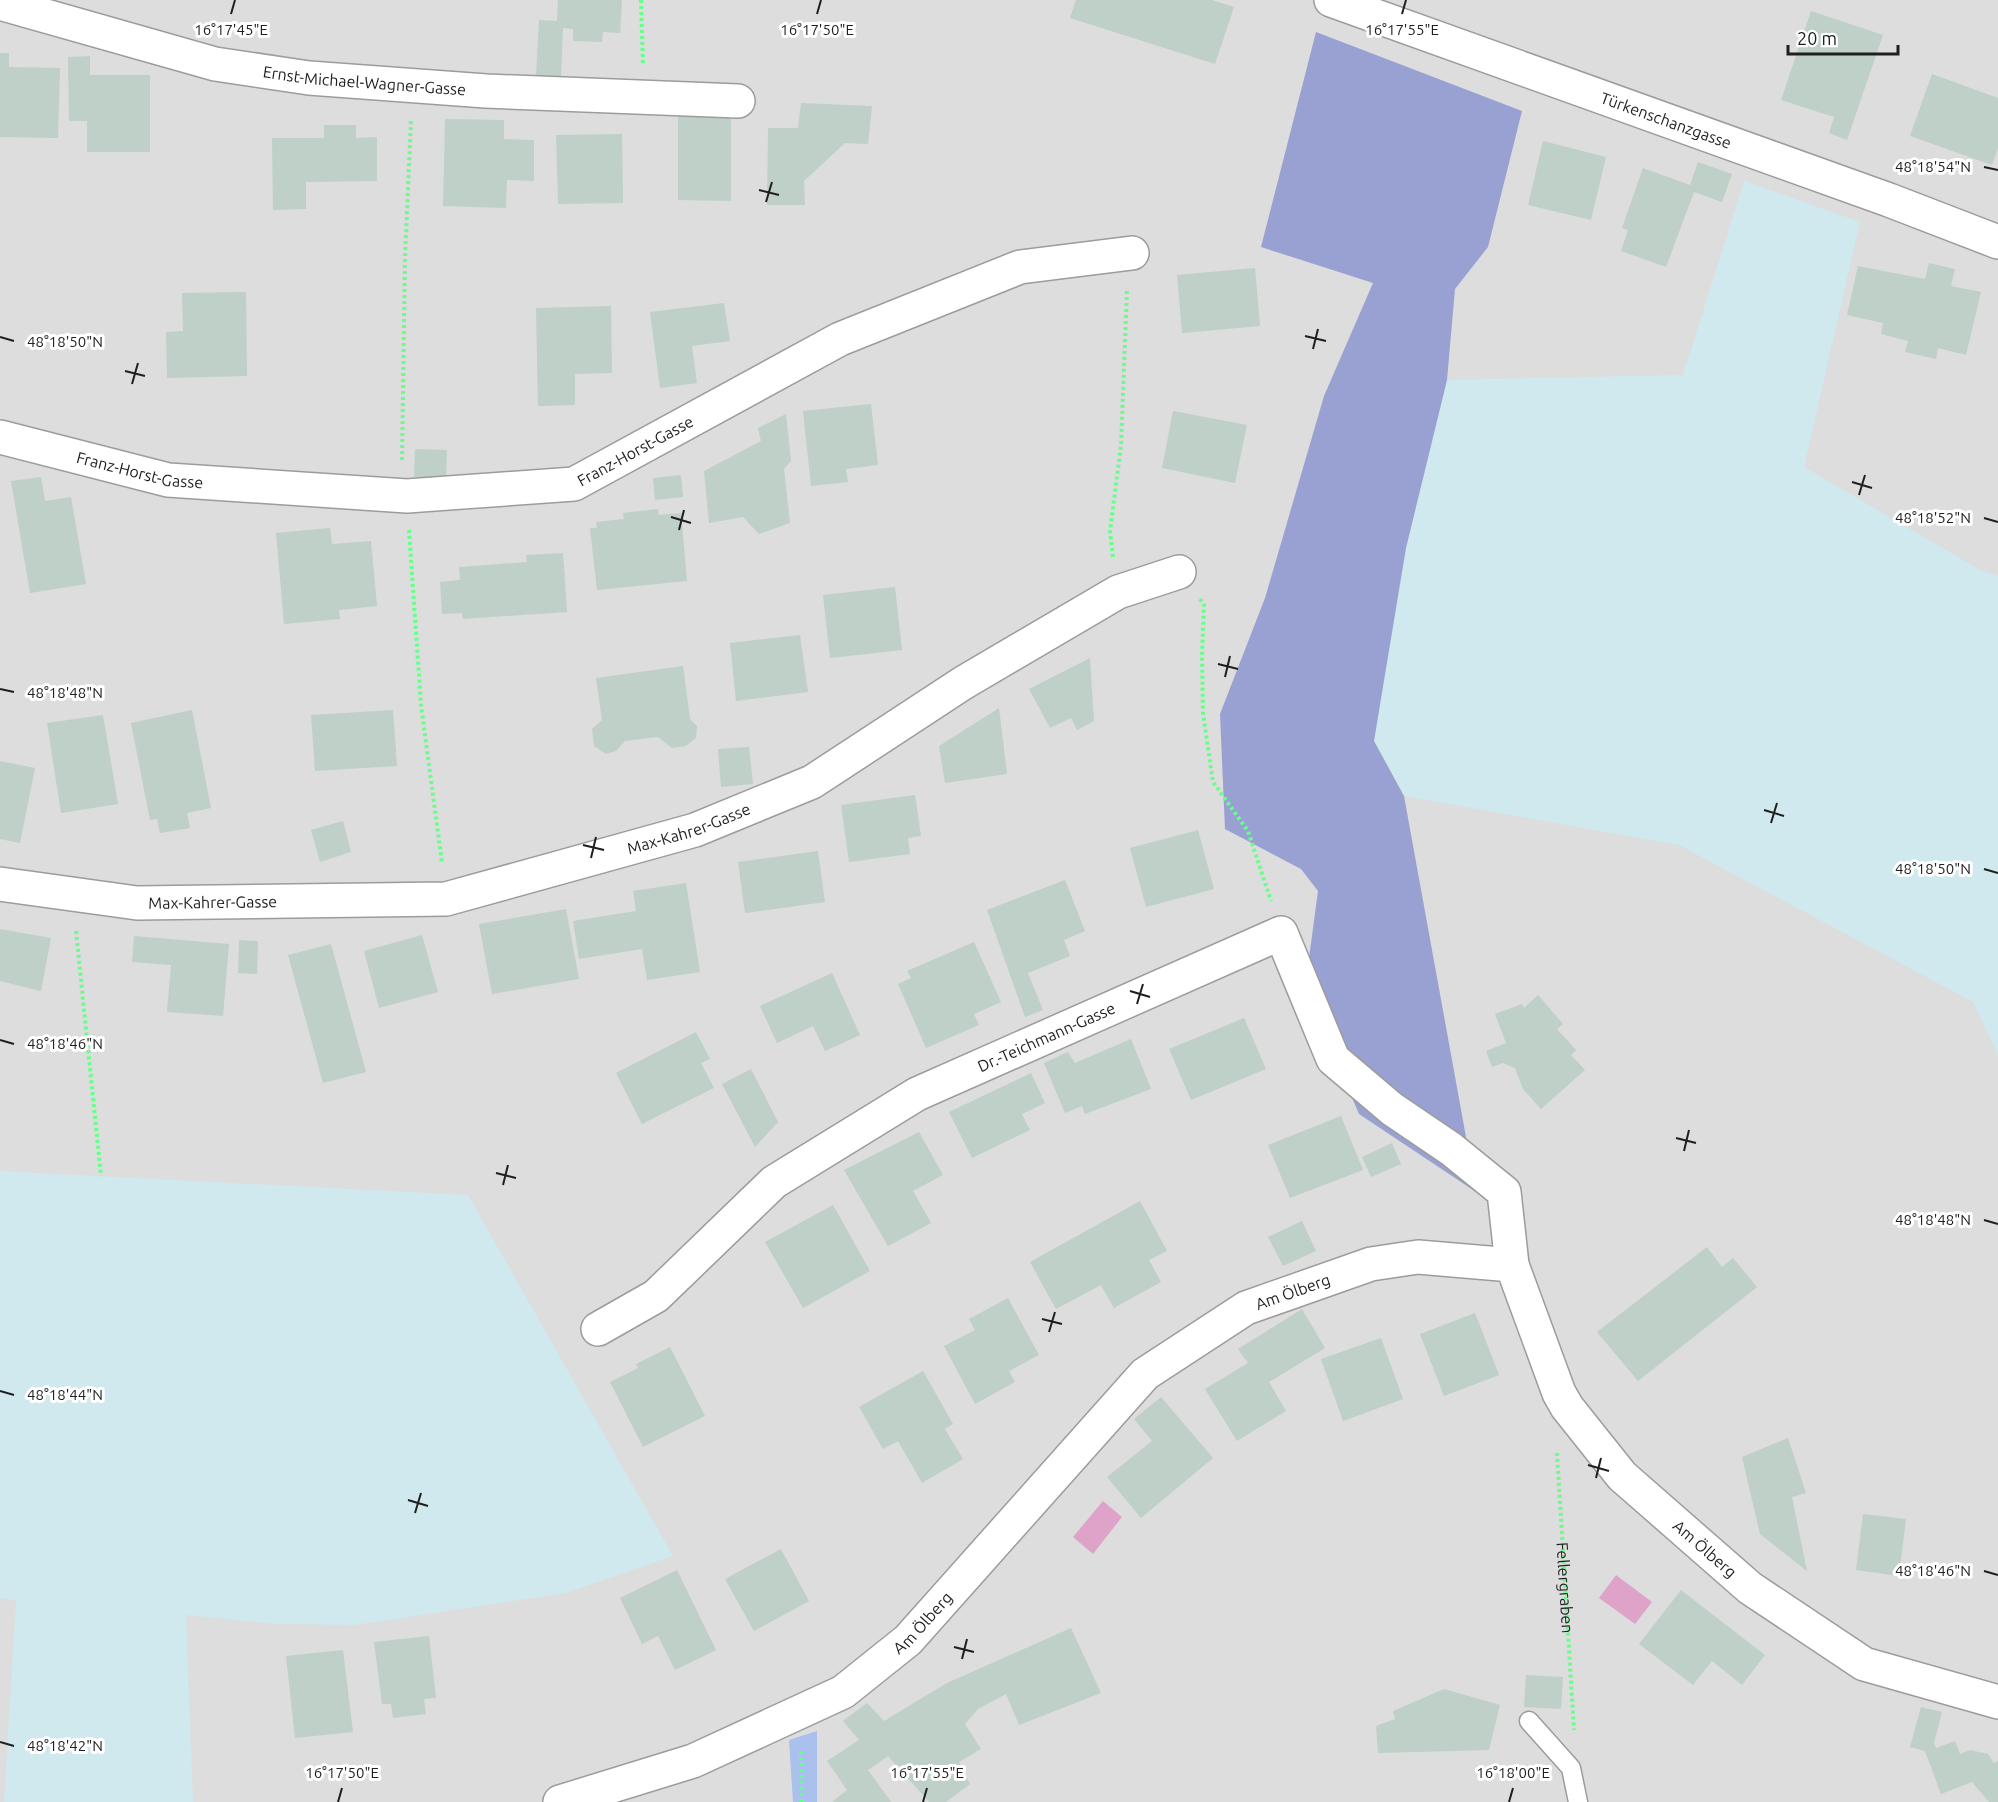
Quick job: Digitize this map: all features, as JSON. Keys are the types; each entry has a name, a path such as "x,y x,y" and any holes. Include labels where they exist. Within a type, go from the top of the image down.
{"street":[{"name":"Türkenschanzgasse","path":"1331,0 1889,200 1998,242"},
{"name":"Ernst-Michael-Wagner-Gasse","path":"0,3 215,64 309,78 486,91 738,101"},
{"name":"Franz-Horst-Gasse","path":"0,436 168,480 407,496 574,483 840,339 1020,267 1132,253"},
{"name":"Max-Kahrer-Gasse","path":"0,884 137,903 446,899 695,830 812,783 963,683 1118,592 1179,572"},
{"path":"1281,933 1333,1059 1392,1109 1451,1149 1504,1192 1512,1265"},
{"name":"Dr.-Teichmann-Gasse","path":"598,1329 656,1296 774,1182 916,1094 1281,933"},
{"name":"Am Ölberg","path":"560,1802 693,1761 843,1692 908,1640 1145,1374 1246,1308 1371,1264 1418,1257 1512,1265 1559,1393 1567,1407 1622,1476 1750,1588 1864,1664 1998,1702"}],"lane":[{"path":"1529,1721 1571,1768 1578,1802"}],"path":[{"path":"641,0 644,97"},
{"path":"1118,592 1110,531 1121,446 1127,270 1132,253"},
{"path":"1179,572 1204,605 1203,713 1213,782 1248,831 1281,933"},
{"path":"72,894 101,1176"},
{"name":"Fellergraben","path":"1567,1407 1558,1437 1557,1471 1576,1759 1571,1768"},
{"path":"801,1711 802,1802"}],"shaded area":[{"path":"0,0 1998,0 1998,1802 0,1802"},
{"path":"1316,32 1522,111 1488,247 1455,289 1447,380 1406,548 1374,741 1404,796 1476,1192 1359,1114 1305,988 1318,891 1301,869 1225,829 1220,714 1265,598 1324,396 1373,283 1261,247"},
{"path":"1744,181 1860,222 1804,467 1982,571 1998,576 1998,1055 1973,1002 1679,845 1404,796 1374,741 1406,548 1447,380 1683,375"},
{"path":"0,1171 468,1195 673,1556 566,1593 355,1625 278,1624 186,1615 193,1802 4,1802 16,1601 0,1598"},
{"path":"1103,1501 1122,1517 1093,1554 1073,1537"},
{"path":"1616,1575 1652,1602 1635,1624 1599,1598"},
{"path":"817,1731 817,1802 793,1802 789,1740"}],"building":[{"path":"558,0 622,0 620,33 603,32 602,42 573,41 573,29 563,28 561,77 536,76 539,20 557,21"},
{"path":"1076,0 1212,0 1234,7 1215,64 1070,18"},
{"path":"1811,11 1883,35 1847,140 1829,133 1834,117 1781,100"},
{"path":"0,53 9,53 9,67 60,68 58,138 0,137"},
{"path":"90,56 90,75 150,75 150,152 87,152 87,121 69,121 68,57"},
{"path":"1932,74 1998,98 1998,148 1992,165 1910,136"},
{"path":"801,103 872,106 868,144 845,143 804,181 805,205 767,205 768,128 798,128"},
{"path":"678,116 731,116 731,201 678,200"},
{"path":"445,119 504,120 504,139 534,140 534,181 507,180 506,208 443,206"},
{"path":"324,125 356,125 356,138 377,137 377,181 306,182 306,209 273,210 272,138 324,138"},
{"path":"622,134 623,203 558,204 556,135"},
{"path":"1543,141 1606,157 1591,220 1528,205"},
{"path":"1698,162 1732,174 1722,202 1694,192 1666,267 1621,251 1628,230 1622,228 1643,168 1690,185"},
{"path":"1929,263 1955,269 1951,286 1981,292 1966,355 1938,348 1936,359 1905,352 1908,341 1881,334 1883,323 1847,315 1858,266 1925,279"},
{"path":"1255,268 1260,326 1182,333 1177,275"},
{"path":"246,292 247,376 167,378 166,332 183,331 182,293"},
{"path":"724,303 730,341 692,346 697,383 660,388 650,312"},
{"path":"611,306 612,373 575,374 575,405 538,406 536,308"},
{"path":"871,404 878,465 846,469 848,482 811,486 803,411"},
{"path":"1173,411 1247,425 1235,483 1162,468"},
{"path":"786,414 791,461 784,469 790,523 759,534 743,517 709,523 704,471 761,441 758,428"},
{"path":"415,449 447,450 446,478 414,477"},
{"path":"681,475 683,497 655,500 653,478"},
{"path":"41,477 45,501 71,497 86,584 30,593 11,481"},
{"path":"658,509 659,515 681,513 687,581 597,590 590,528 597,528 596,522 624,519 623,513"},
{"path":"330,528 332,544 371,541 377,606 339,610 340,619 284,624 276,533"},
{"path":"563,553 567,612 463,619 462,613 442,614 440,582 460,580 459,567 527,562 526,555"},
{"path":"895,587 902,650 830,658 823,595"},
{"path":"800,635 808,692 736,701 730,643"},
{"path":"1090,658 1094,721 1077,730 1071,718 1050,728 1029,689"},
{"path":"683,666 690,719 697,726 696,738 686,746 672,748 658,737 625,741 616,751 606,754 594,746 592,729 602,720 596,678"},
{"path":"999,708 1007,774 945,783 939,746"},
{"path":"192,710 211,808 187,813 190,828 160,833 157,819 150,820 131,723"},
{"path":"393,710 397,766 315,771 311,715"},
{"path":"103,715 118,804 61,813 47,723"},
{"path":"749,747 753,784 721,787 718,749"},
{"path":"0,761 35,768 20,843 0,839"},
{"path":"915,795 921,836 908,838 910,854 849,862 841,805"},
{"path":"343,821 351,852 320,862 311,830"},
{"path":"1198,830 1214,889 1146,907 1130,848"},
{"path":"818,851 825,902 745,913 738,862"},
{"path":"1065,880 1085,931 1064,940 1070,956 1028,973 1043,1010 1025,1017 987,910"},
{"path":"686,883 700,972 647,980 642,949 579,959 573,921 636,911 633,891"},
{"path":"566,909 579,979 492,994 479,924"},
{"path":"0,929 51,938 41,991 0,981"},
{"path":"422,935 438,992 379,1008 364,951"},
{"path":"134,936 229,944 223,1016 167,1012 171,965 132,962"},
{"path":"239,940 258,941 257,974 238,973"},
{"path":"974,942 1001,1002 974,1014 979,1025 926,1048 898,984 911,978 907,971"},
{"path":"331,944 366,1072 323,1083 288,955"},
{"path":"832,973 860,1035 825,1051 813,1026 777,1043 760,1006"},
{"path":"1538,995 1563,1024 1557,1029 1576,1050 1571,1055 1585,1070 1541,1109 1523,1089 1515,1068 1503,1063 1492,1067 1486,1051 1506,1043 1495,1014 1522,1004 1524,1008"},
{"path":"1244,1018 1266,1069 1191,1100 1169,1049"},
{"path":"696,1032 710,1059 701,1063 714,1088 642,1124 616,1073"},
{"path":"1131,1039 1151,1089 1085,1114 1082,1106 1065,1113 1044,1063 1068,1052 1075,1063"},
{"path":"751,1069 778,1122 755,1147 722,1084"},
{"path":"1031,1073 1045,1103 1022,1114 1030,1130 972,1158 949,1112"},
{"path":"1341,1116 1363,1170 1290,1198 1268,1145"},
{"path":"919,1132 943,1175 913,1191 931,1223 888,1246 844,1170"},
{"path":"1392,1143 1401,1164 1371,1177 1362,1157"},
{"path":"1140,1201 1167,1251 1149,1260 1161,1282 1114,1308 1101,1285 1056,1309 1030,1262"},
{"path":"833,1205 870,1271 803,1308 765,1242"},
{"path":"1302,1221 1316,1251 1283,1266 1268,1237"},
{"path":"1707,1247 1722,1267 1733,1258 1757,1287 1638,1381 1597,1332"},
{"path":"1008,1298 1039,1355 1009,1371 1015,1382 975,1404 944,1346 975,1330 969,1319"},
{"path":"1302,1309 1325,1348 1269,1382 1286,1411 1237,1441 1205,1389 1248,1363 1238,1349"},
{"path":"1475,1313 1499,1375 1444,1396 1420,1334"},
{"path":"1381,1338 1403,1399 1343,1421 1321,1359"},
{"path":"670,1347 705,1416 643,1447 610,1382 638,1368 636,1364"},
{"path":"923,1371 953,1424 945,1429 963,1459 922,1483 898,1441 883,1449 859,1407"},
{"path":"1161,1397 1213,1458 1141,1518 1107,1477 1152,1441 1134,1419"},
{"path":"1788,1438 1806,1493 1792,1497 1807,1571 1760,1534 1742,1457"},
{"path":"1863,1514 1906,1519 1899,1576 1856,1570"},
{"path":"781,1549 809,1601 754,1631 725,1579"},
{"path":"677,1570 716,1650 675,1670 658,1636 642,1644 620,1598"},
{"path":"1681,1590 1765,1655 1742,1685 1712,1661 1693,1685 1639,1644"},
{"path":"1071,1628 1101,1693 1019,1725 1006,1694 978,1709 965,1724 981,1749 959,1762 970,1784 946,1802 929,1802 888,1756 868,1770 891,1802 832,1802 847,1790 827,1761 859,1740 843,1721 867,1703 884,1721 947,1683"},
{"path":"429,1636 436,1698 424,1699 426,1714 393,1718 391,1704 382,1704 374,1642"},
{"path":"343,1650 353,1732 295,1738 286,1656"},
{"path":"1526,1675 1563,1677 1561,1709 1524,1707"},
{"path":"1444,1689 1500,1705 1489,1750 1378,1753 1376,1726 1395,1719 1393,1711"},
{"path":"1921,1707 1942,1712 1934,1743 1936,1748 1955,1741 1960,1754 1970,1750 1988,1754 1994,1763 1998,1761 1998,1802 1989,1802 1972,1782 1941,1794 1925,1751 1910,1747"}]}
